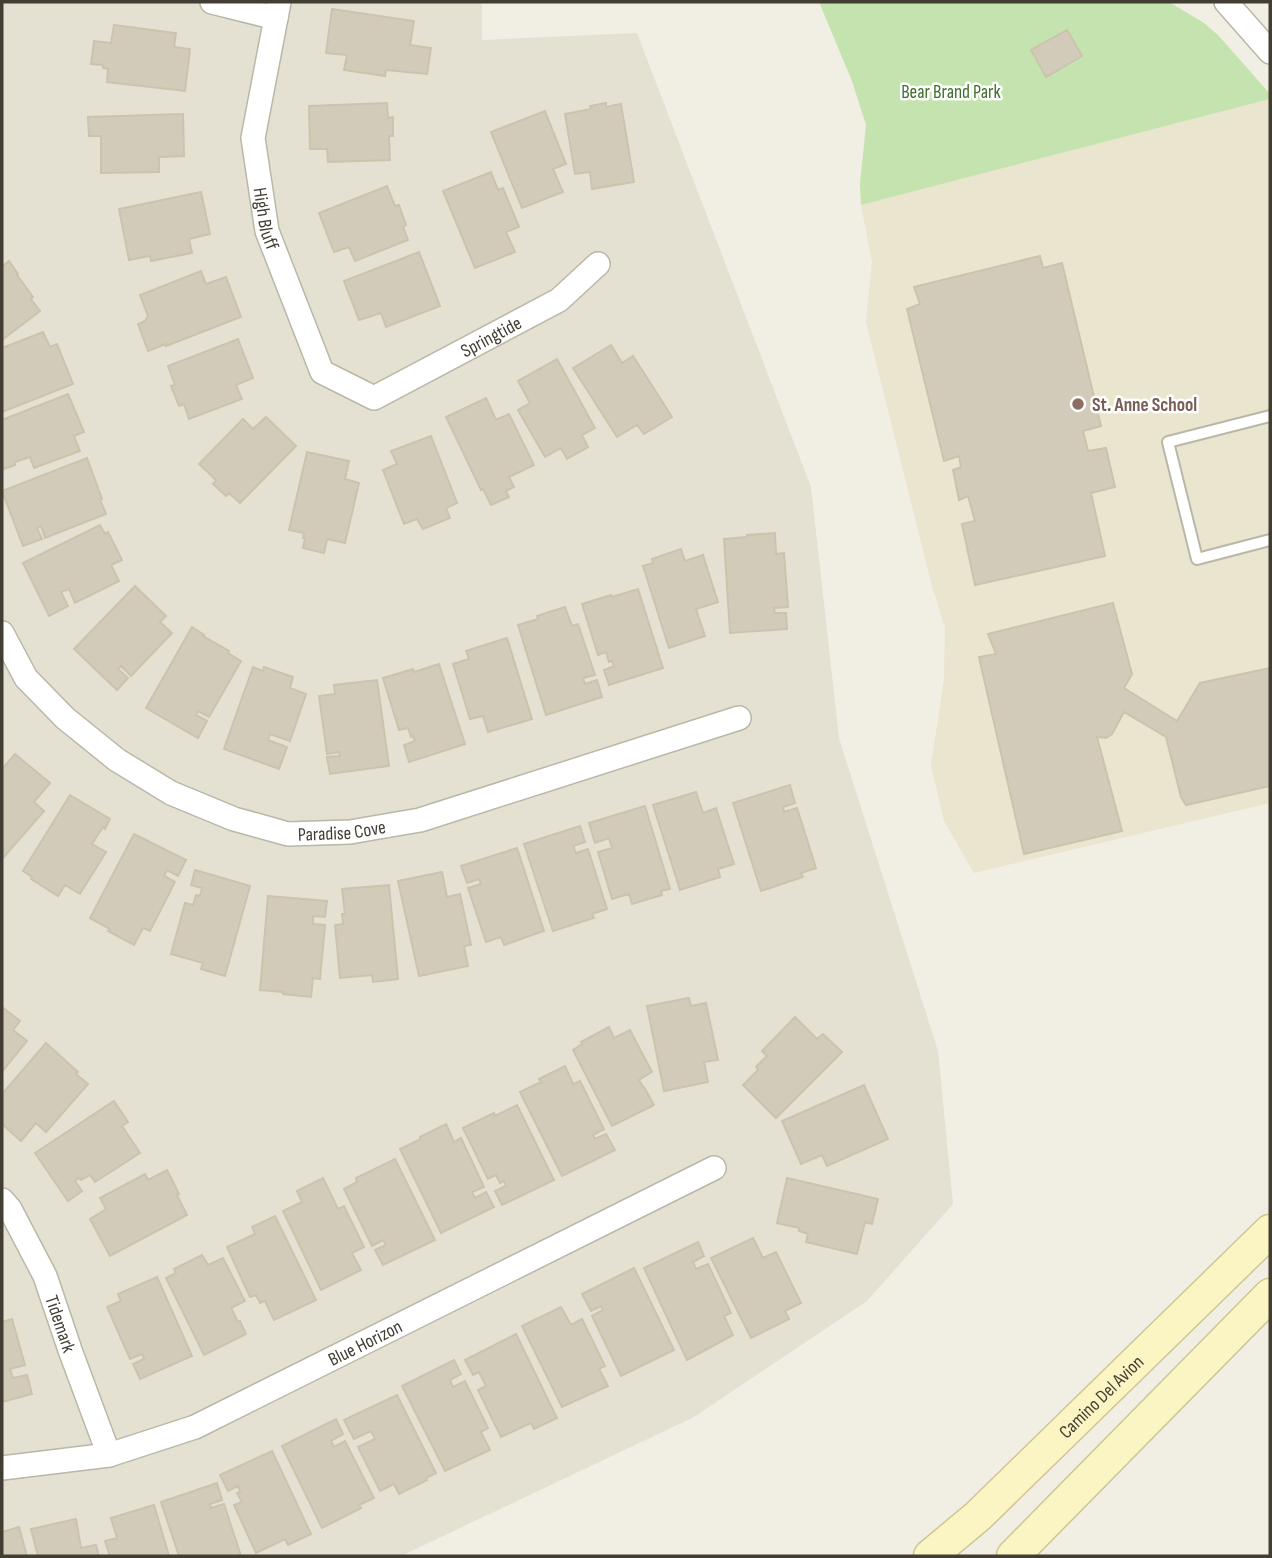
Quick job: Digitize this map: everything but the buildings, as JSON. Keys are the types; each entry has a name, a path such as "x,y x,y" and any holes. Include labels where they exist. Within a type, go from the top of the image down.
{"main road":[{"name":"Camino Del Avion","path":"930,1556 978,1516 1270,1231"},
{"path":"1013,1556 1270,1295"}],"street":[{"path":"212,2 277,10"},
{"path":"1226,2 1270,52"},
{"name":"High Bluff","path":"277,10 253,138 267,231 322,372 374,398"},
{"name":"Springtide","path":"374,398 559,300 598,264"},
{"name":"Paradise Cove","path":"2,633 26,678 65,718 117,760 171,793 234,819 288,834 351,832 420,820 739,718"},
{"name":"Blue Horizon","path":"2,1468 109,1455 195,1427 714,1168"},
{"name":"Tidemark","path":"2,1200 10,1209 45,1276 109,1455"}],"lane":[{"path":"1270,416 1168,442 1197,559 1270,540"}],"shaded area":[{"path":"2,2 482,2 482,40 637,33 811,487 839,738 938,1051 953,1204 867,1301 694,1417 401,1556 2,1556"},
{"name":"St. Anne School","path":"1270,99 1270,803 974,873 944,821 931,765 944,680 945,627 933,590 866,322 872,262 861,205"}],"green space":[{"name":"Bear Brand Park","path":"819,2 1169,2 1204,23 1218,35 1270,94 1270,99 861,205 860,183 866,125 852,81"}],"place":[{"name":"St. Anne School","path":"1078,404"}]}
